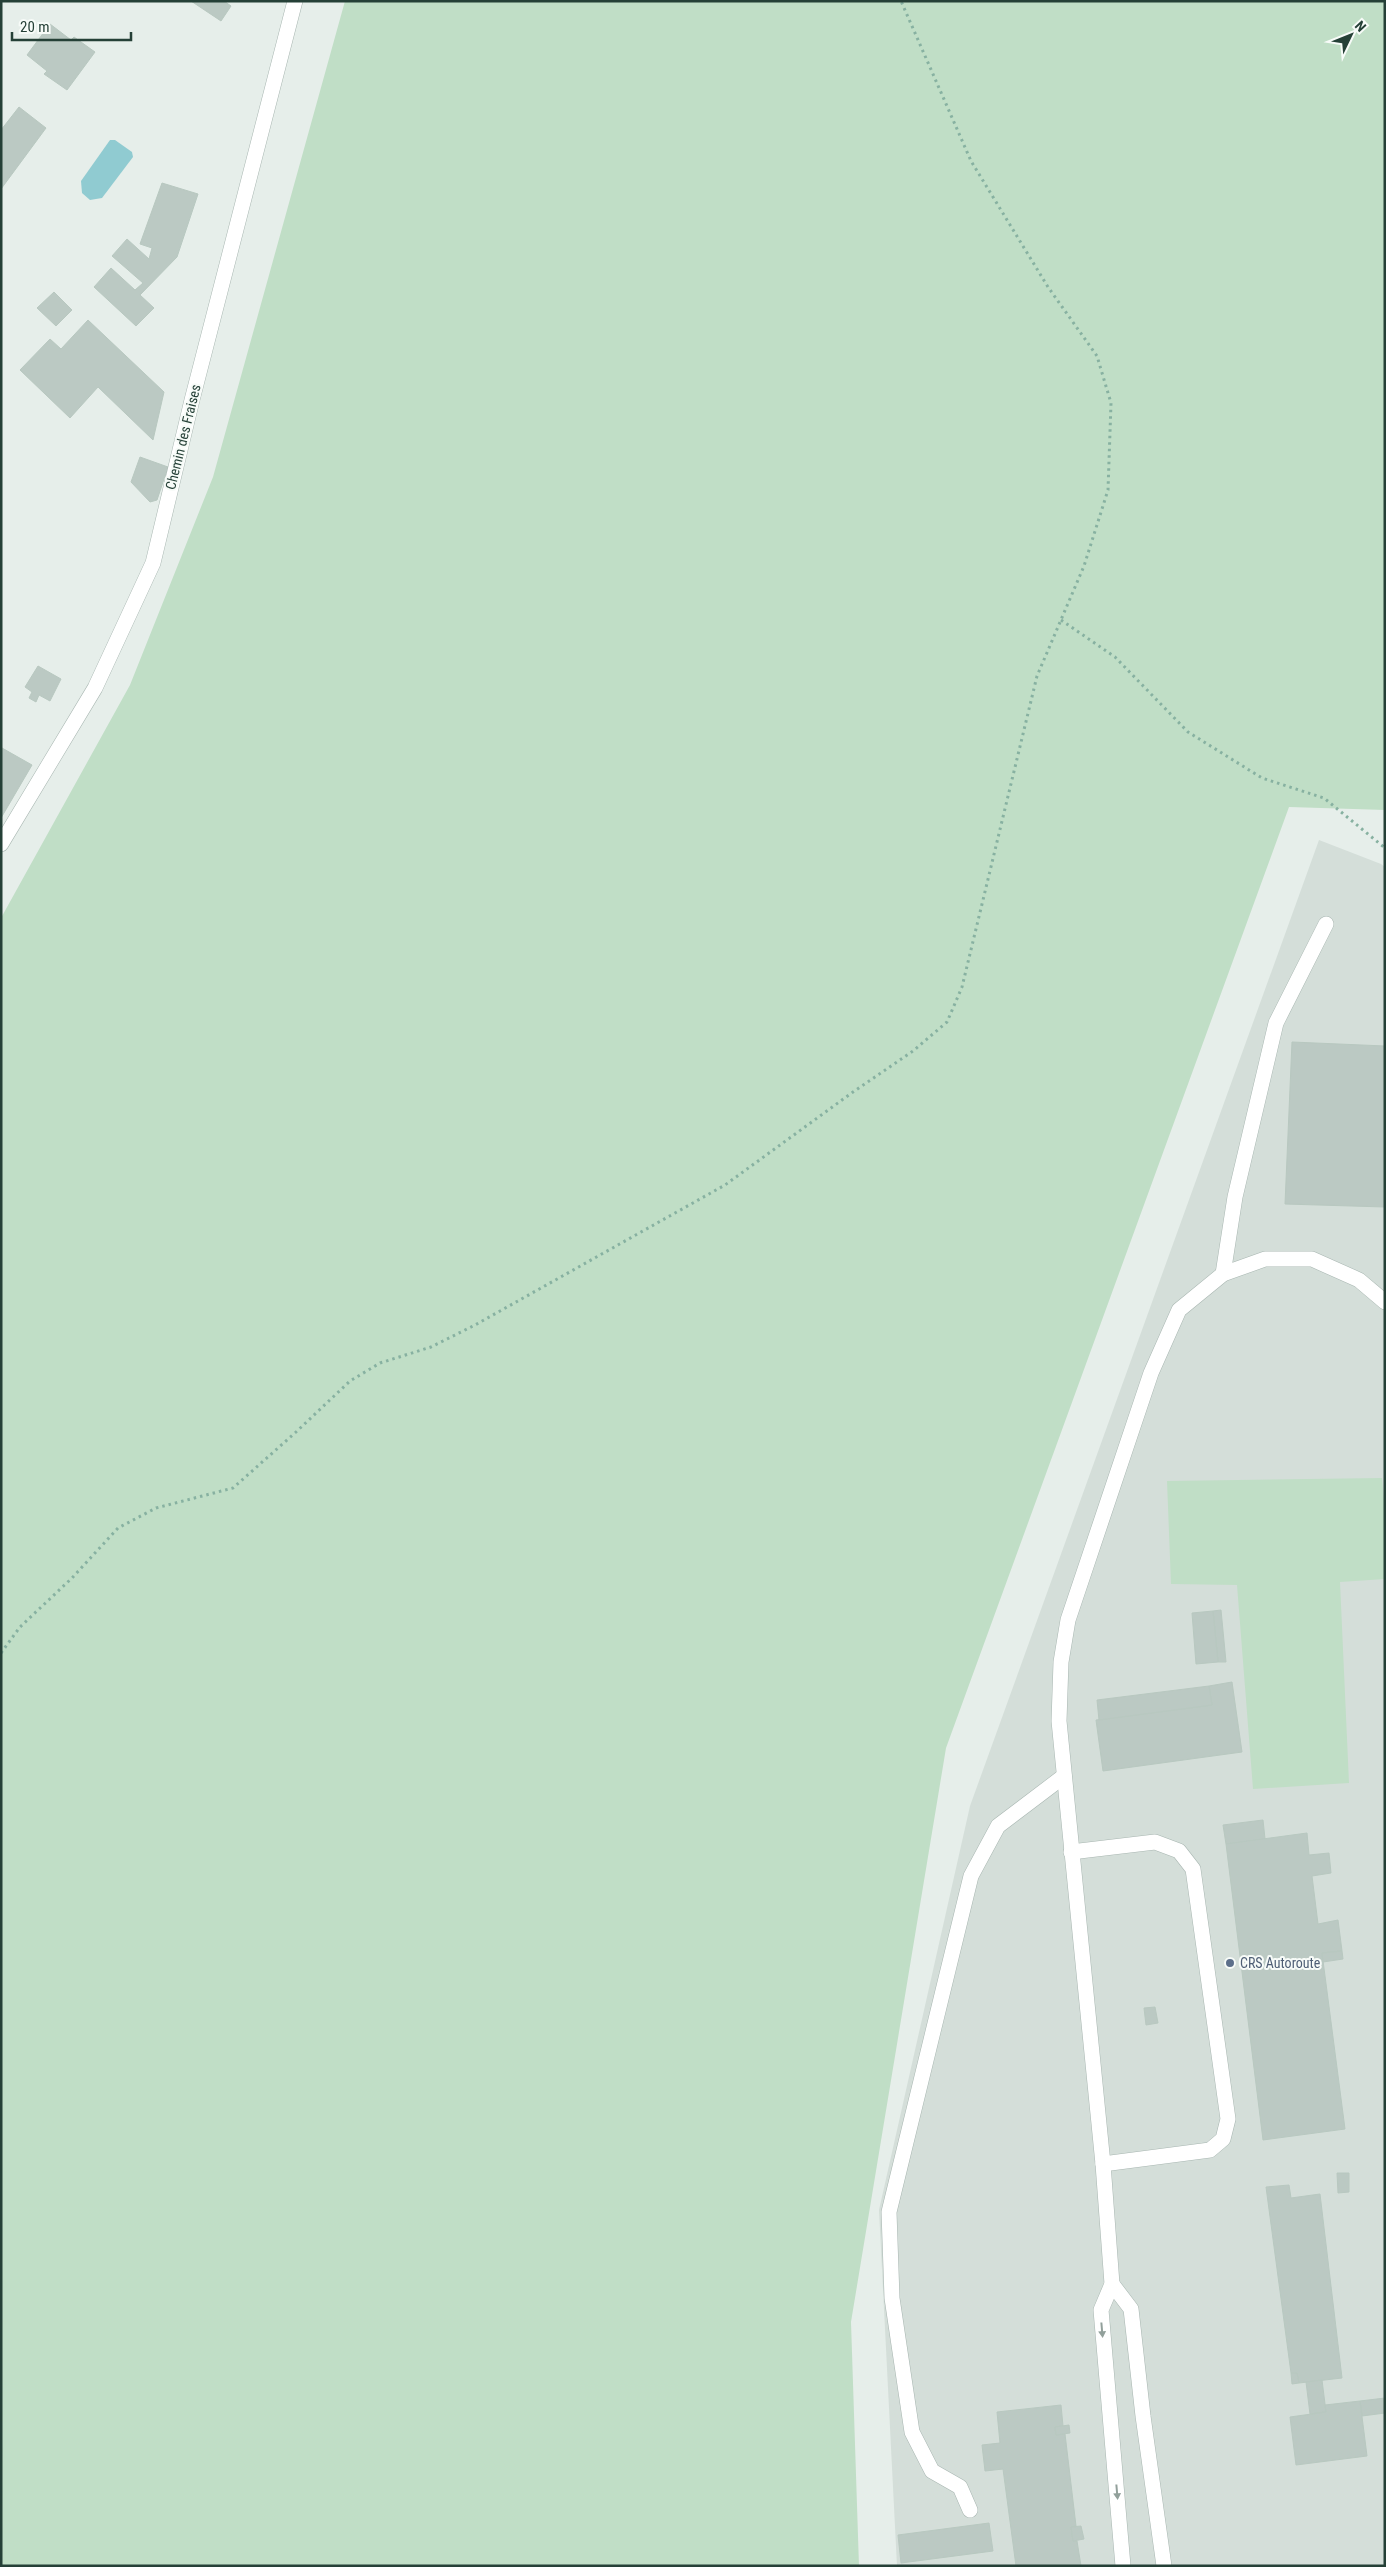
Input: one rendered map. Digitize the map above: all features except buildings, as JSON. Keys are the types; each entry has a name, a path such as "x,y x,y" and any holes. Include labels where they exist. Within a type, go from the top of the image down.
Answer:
{"street":[{"name":"Chemin des Fraises","path":"1,844 94,688 153,563 192,400 295,1"},
{"path":"1223,1274 1235,1197 1276,1024 1326,924"},
{"path":"1123,2566 1101,2310 1112,2284 1103,2164 1059,1721 1061,1662 1068,1620 1151,1374 1178,1310 1223,1274 1265,1259 1312,1258 1359,1280 1385,1302"},
{"path":"970,2510 960,2487 932,2471 912,2432 892,2298 889,2212 971,1876 998,1826 1064,1776"},
{"path":"1071,1852 1156,1842 1179,1851 1193,1868 1228,2119 1222,2139 1210,2150 1103,2164"},
{"path":"1112,2284 1132,2309 1143,2416 1164,2566"}],"path":[{"path":"1,1653 20,1627 72,1578 118,1528 156,1508 233,1488 350,1381 380,1363 431,1347 475,1325 725,1186 853,1092 913,1051 948,1022 962,987 1037,676 1084,566 1108,490 1111,403 1098,356 1048,287 971,161 901,1"},
{"path":"1060,620 1115,656 1188,732 1262,778 1324,798 1385,848"}],"shaded area":[{"path":"1319,840 1385,867 1385,2566 897,2566 879,2210 970,1806"}],"green space":[{"path":"345,1 1385,1 1385,810 1289,807 946,1748 851,2322 859,2566 1,2566 1,918 130,685 213,477"},
{"path":"1382,1478 1385,1510 1385,1579 1340,1582 1349,1783 1253,1789 1237,1585 1171,1584 1167,1481"}],"water":[{"path":"110,140 115,140 132,152 133,157 102,198 90,200 82,193 81,181"}],"place":[{"name":"CRS Autoroute","path":"1230,1963"}]}
